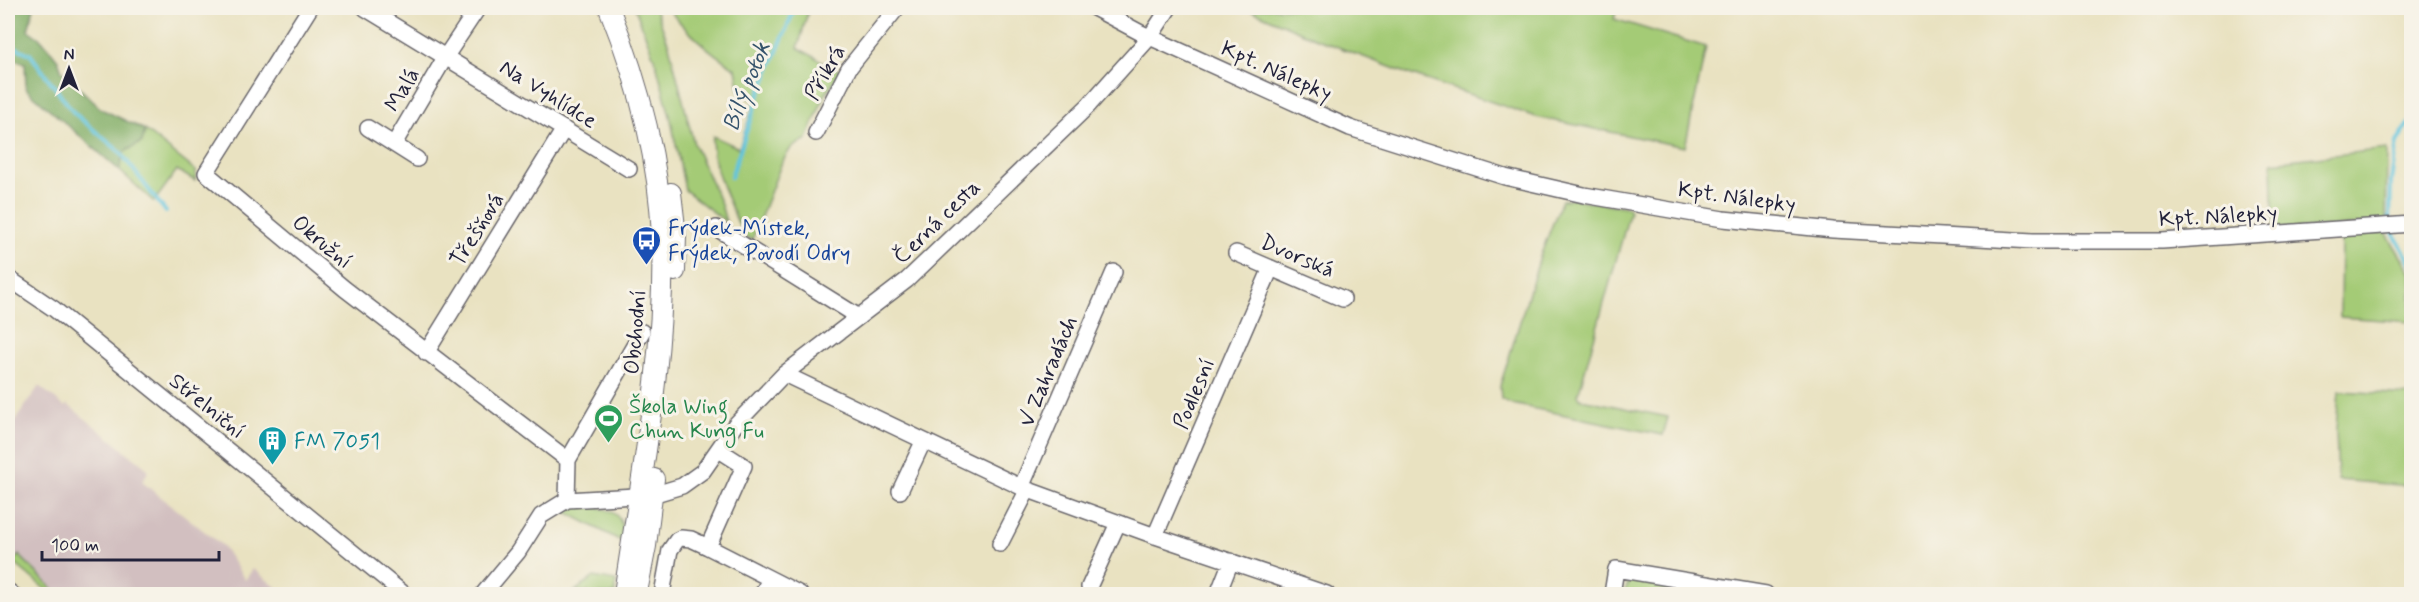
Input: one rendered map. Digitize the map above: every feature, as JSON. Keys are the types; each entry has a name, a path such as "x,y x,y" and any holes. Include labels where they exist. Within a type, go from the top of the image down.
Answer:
{"main road":[{"name":"Obchodní","path":"609,8 624,44 647,124 662,236 662,298 637,594"},
{"name":"Obchodní","path":"623,8 636,42 659,121 676,236 672,331 645,496 624,594"}],"street":[{"name":"Okružní","path":"310,8 206,173 345,289 568,460"},
{"name":"Na Vyhlídce","path":"365,8 629,169"},
{"path":"446,56 478,8"},
{"name":"Příkrá","path":"816,133 849,68 897,8"},
{"name":"Kpt. Nálepky","path":"1094,8 1150,37 1350,128 1505,177 1584,195 1723,219 1833,230 2033,241 2162,241 2398,225"},
{"name":"Černá cesta","path":"483,594 518,552 541,516 567,500 645,496 682,486 703,471 735,425 784,374 907,280 1088,106 1150,37 1169,8"},
{"name":"Malá","path":"394,144 446,56"},
{"name":"Malá","path":"368,128 417,159"},
{"name":"Třešňová","path":"426,352 564,129"},
{"path":"716,228 859,317"},
{"name":"Dvorská","path":"1236,253 1343,299"},
{"name":"Podlesní","path":"1155,536 1271,268"},
{"name":"V Zahradách","path":"1000,544 1024,495 1023,483 1114,272"},
{"name":"Střelniční","path":"8,278 63,317 404,594"},
{"path":"567,500 568,460 642,332"},
{"path":"784,374 1023,488 1155,536 1328,594"},
{"path":"900,491 923,442"},
{"path":"708,547 744,466 719,450"},
{"path":"1089,587 1118,523"},
{"path":"662,594 670,550 677,540 692,539 800,594"},
{"path":"1218,594 1231,561"},
{"path":"1612,594 1616,569 1766,594"},
{"path":"762,594 770,579"},
{"path":"8,591 12,594"}],"shaded area":[{"path":"39,386 65,407 67,404 149,470 142,482 223,546 245,580 253,569 285,594 58,594 18,556 13,562 8,556 8,431"}],"green space":[{"path":"8,8 34,8 28,30 42,40 58,60 62,71 101,109 145,130 142,142 124,152 119,170 26,89 25,63 8,58"},
{"path":"635,8 655,8 669,45 694,144 721,204 726,222 685,190 671,120 656,63"},
{"path":"668,8 809,8 798,48 840,71 824,97 807,139 791,148 782,162 752,240 743,235 718,172 712,147 713,136 739,148 755,101 740,93 736,69 699,41"},
{"path":"1246,8 1617,8 1614,19 1706,47 1685,147 1536,117 1403,72 1312,37"},
{"path":"145,130 196,171 195,181 177,170 154,202 119,170 124,152 142,142"},
{"path":"2387,149 2386,223 2274,230 2272,162"},
{"path":"1572,199 1627,207 1630,211 1578,395 1581,399 1668,417 1663,435 1512,404 1501,399 1500,386 1541,254 1562,200"},
{"path":"2386,232 2411,273 2411,322 2340,317 2341,234"},
{"path":"2339,391 2411,395 2411,486 2338,480 2336,430"},
{"path":"577,506 604,509 617,516 621,522 623,542 562,510"},
{"path":"19,555 58,594 51,594 13,562"},
{"path":"594,577 616,581 615,594 588,594 588,592 575,591"},
{"path":"1629,579 1728,594 1624,594"}],"waterway":[{"name":"Bílý potok","path":"731,177 758,97 795,8"},
{"path":"8,44 30,54 74,113 120,152 166,212"},
{"path":"2390,222 2391,181 2397,142 2412,120"},
{"path":"2391,229 2412,265"}],"place":[{"name":"Frýdek-Místek, Frýdek, Povodí Odry","path":"647,266"},
{"name":"Škola Wing Chun Kung Fu","path":"608,444"},
{"name":"FM 7051","path":"273,466"}]}
